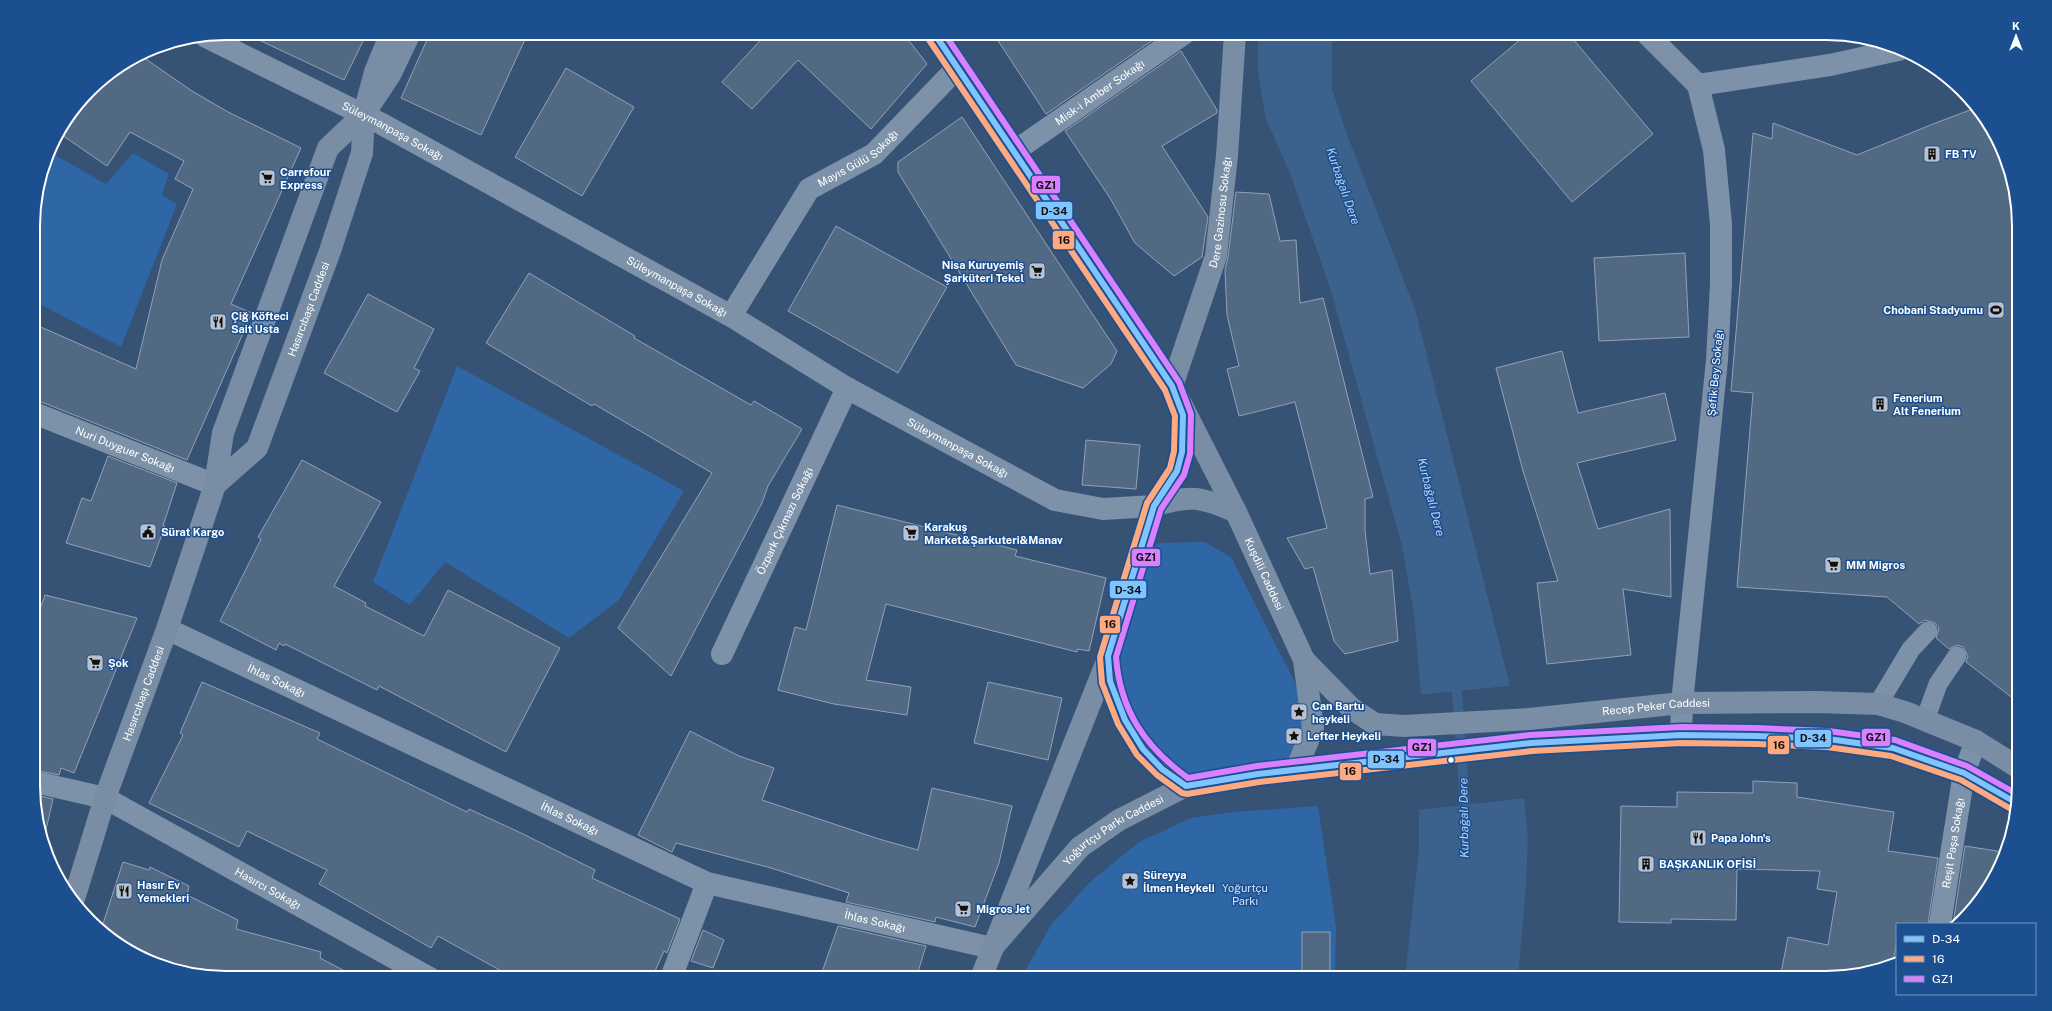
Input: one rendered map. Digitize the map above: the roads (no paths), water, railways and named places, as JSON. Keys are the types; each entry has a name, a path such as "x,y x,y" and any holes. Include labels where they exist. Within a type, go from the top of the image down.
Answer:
{"main road":[{"name":"Hasırcıbaşı Caddesi","path":"215,485 257,448 330,251 360,161 362,153 364,114 374,72 388,40"},
{"name":"Hasırcıbaşı Caddesi","path":"75,894 105,798 167,629 215,485 222,433 328,148 364,114 390,75 407,40"},
{"name":"Kuşdili Caddesi","path":"939,40 1015,151 1172,386 1236,512 1304,660 1313,728 1296,770"},
{"name":"Dere Gazinosu Sokağı","path":"1172,386 1216,256 1228,156 1235,40"},
{"name":"Kuşdili Caddesi","path":"1154,506 1177,471 1182,452 1183,415 1172,386"},
{"path":"1154,506 1174,499 1195,497 1216,503 1236,512"},
{"name":"Yoğurtçu Parkı Caddesi","path":"984,971 1108,656 1154,506"},
{"name":"Yoğurtçu Parkı Caddesi","path":"992,948 1080,847 1119,820 1186,786 1162,769 1143,749 1125,720 1110,681 1108,656"},
{"name":"Recep Peker Caddesi","path":"1304,660 1351,708 1375,724 1404,726 1529,719 1682,703 1817,702 1878,704 1976,740 2012,763"},
{"path":"1186,786 1296,770 1532,743 1681,735 1828,739 1893,748 1964,773 2011,800"}],"street":[{"name":"Süleymanpaşa Sokağı","path":"213,40 364,114 731,316 847,388 1055,500 1103,509 1154,506"},
{"name":"Misk-i Amber Sokağı","path":"1015,151 1174,40"},
{"path":"1653,40 1698,85 1830,65 1891,52"},
{"name":"Mayıs Gülü Sokağı","path":"731,316 809,189 874,154 957,68"},
{"name":"Şefik Bey Sokağı","path":"1681,735 1682,703 1717,360 1721,284 1721,224 1714,150 1698,85"},
{"name":"Özpark Çıkmazı Sokağı","path":"722,654 847,388"},
{"name":"Nuri Duyguer Sokağı","path":"40,415 215,485"},
{"name":"İhlas Sokağı","path":"167,629 707,883 992,948"},
{"name":"Reşit Paşa Sokağı","path":"1940,923 1964,773 1976,740"},
{"name":"Hasırcı Sokağı","path":"40,783 105,798 417,971"},
{"path":"674,971 707,883"}],"lane":[{"path":"1878,704 1911,649 1928,632"},
{"path":"1925,720 1938,684 1958,656"}],"water":[{"path":"1258,40 1332,40 1332,89 1346,132 1416,312 1510,686 1421,695 1414,614 1402,546 1331,291 1290,173 1266,119 1258,73"},
{"path":"1524,798 1528,838 1526,885 1519,971 1406,971 1419,848 1419,809"}],"waterway":[{"name":"Kurbağalı Dere","path":"1456,679 1466,817"}],"place":[{"name":"FB TV","path":"1932,154"},
{"name":"Carrefour Express","path":"267,178"},
{"name":"Nisa Kuruyemiş Şarküteri Tekel","path":"1037,271"},
{"name":"Chobani Stadyumu","path":"1996,310"},
{"name":"Çiğ Köfteci Sait Usta","path":"218,322"},
{"name":"Fenerium Alt Fenerium","path":"1880,404"},
{"name":"Sürat Kargo","path":"148,532"},
{"name":"Karakuş Market&Şarkuteri&Manav","path":"911,533"},
{"name":"MM Migros","path":"1833,565"},
{"name":"Şok","path":"95,663"},
{"name":"Can Bartu heykeli","path":"1299,712"},
{"name":"Lefter Heykeli","path":"1294,736"},
{"name":"Papa John's","path":"1698,838"},
{"name":"BAŞKANLIK OFİSİ","path":"1646,864"},
{"name":"Süreyya İlmen Heykeli","path":"1130,881"},
{"name":"Hasır Ev Yemekleri","path":"124,891"},
{"name":"Migros Jet","path":"963,909"}],"park label":[{"name":"Yoğurtçu Parkı","path":"1245,894"}]}
